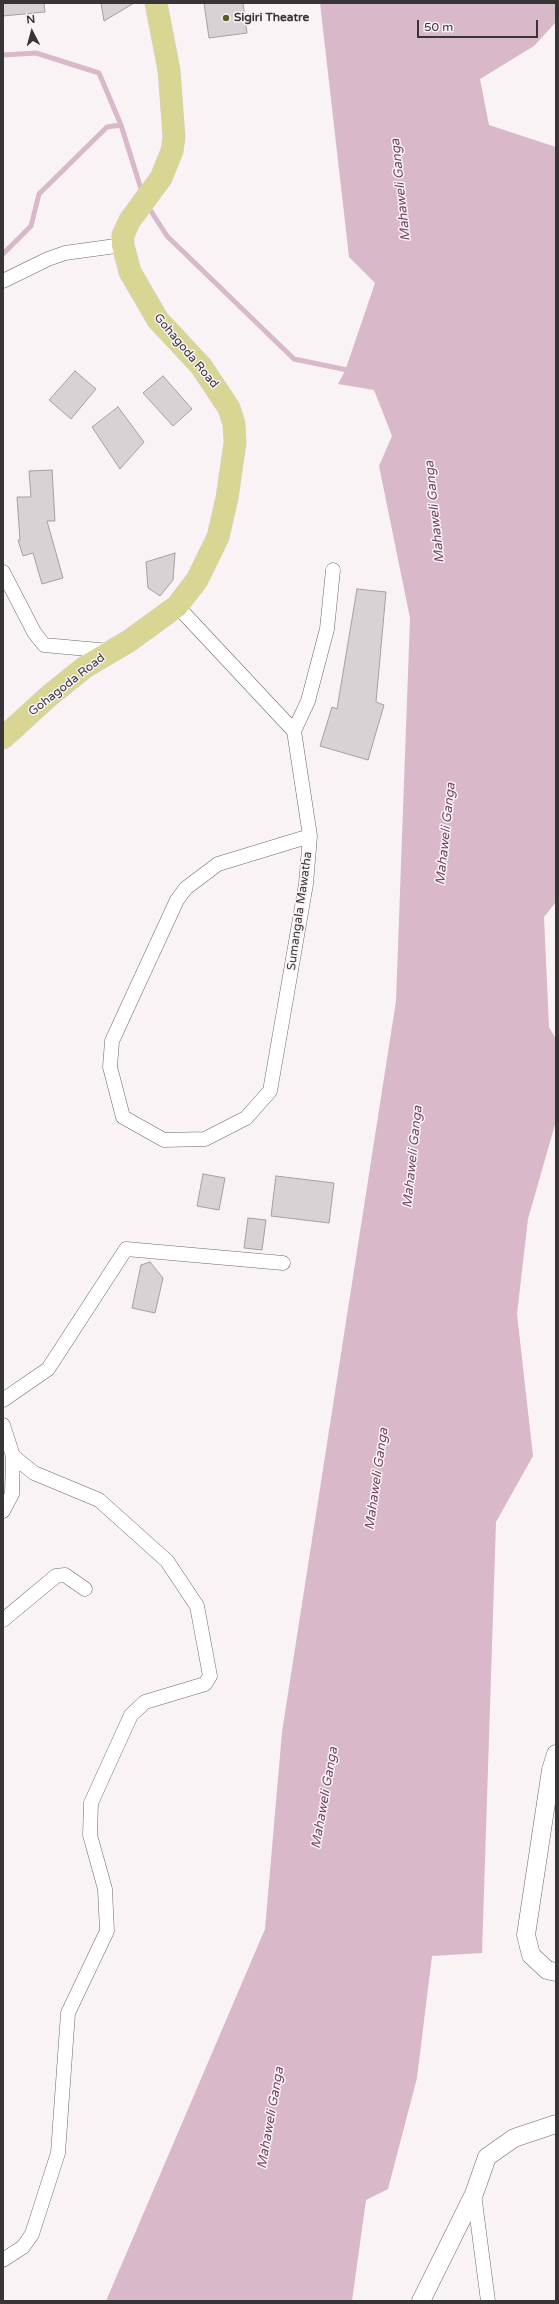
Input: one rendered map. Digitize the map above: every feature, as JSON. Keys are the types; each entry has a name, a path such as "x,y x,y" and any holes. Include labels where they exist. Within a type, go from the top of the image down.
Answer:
{"main road":[{"name":"Gohagoda Road","path":"3,738 49,696 85,667 129,641 177,606 197,580 218,537 235,454 234,424 229,408 220,392 201,366 158,320 130,272 123,245 123,235 130,220 153,190 168,163 174,137 169,70 156,3"}],"street":[{"path":"3,281 48,258 65,253 123,245"},
{"path":"177,606 294,731 308,701 328,630 333,570"},
{"path":"3,572 34,632 44,645 110,651"},
{"name":"Sumangala Mawatha","path":"294,731 310,836 306,884 270,1091 246,1118 205,1139 164,1140 123,1117 110,1067 112,1041 177,900 186,888 218,864 310,836"},
{"path":"3,1400 48,1369 126,1249 283,1263"},
{"path":"3,1425 13,1456 12,1494 3,1511"},
{"path":"3,2260 23,2247 32,2234 56,2160 58,2153 68,2013 107,1931 105,1889 90,1835 91,1803 131,1715 145,1702 205,1684 210,1676 197,1606 167,1561 99,1500 34,1473 13,1456"},
{"path":"3,1620 56,1576 65,1575 85,1589"},
{"path":"556,1754 551,1770 526,1935 531,1955 547,1970 556,1972"},
{"path":"421,2301 474,2194 487,2157 514,2138 556,2124"},
{"path":"474,2194 488,2301"}],"water":[{"name":"Mahaweli Ganga","path":"320,3 556,3 556,22 534,46 480,79 489,125 556,147 556,902 544,917 549,1027 556,1039 556,1121 528,1219 517,1314 533,1456 496,1522 482,1953 432,1956 417,2078 388,2189 366,2200 352,2301 106,2301 265,1929 282,1732 396,1001 410,618 379,466 392,436 374,390 338,384 345,371 375,283 349,257"}],"building":[{"path":"3,3 44,3 45,12 3,16"},
{"path":"101,3 134,3 104,21"},
{"name":"Sigiri Theatre","path":"204,3 243,3 247,33 209,38"},
{"path":"75,371 96,389 71,419 49,400"},
{"path":"163,376 192,409 173,426 143,393"},
{"path":"118,407 144,442 120,469 92,427"},
{"path":"52,470 55,521 47,521 63,578 42,584 33,553 23,556 18,540 20,540 17,497 31,497 29,471"},
{"path":"175,553 173,580 160,596 148,588 146,562"},
{"path":"357,589 386,592 376,702 384,705 368,760 320,746 332,707 337,709"},
{"path":"203,1174 225,1178 219,1210 197,1206"},
{"path":"276,1176 334,1183 329,1223 271,1216"},
{"path":"248,1218 266,1220 262,1250 244,1248"},
{"path":"150,1262 163,1278 155,1313 132,1308 141,1265"}],"waterway":[{"path":"3,55 36,53 99,73 121,125"},
{"path":"3,254 31,226 39,194 107,127 121,125 142,192"},
{"path":"147,205 167,236 294,359 352,371"}],"place":[{"name":"Sigiri Theatre","path":"226,18"}]}
